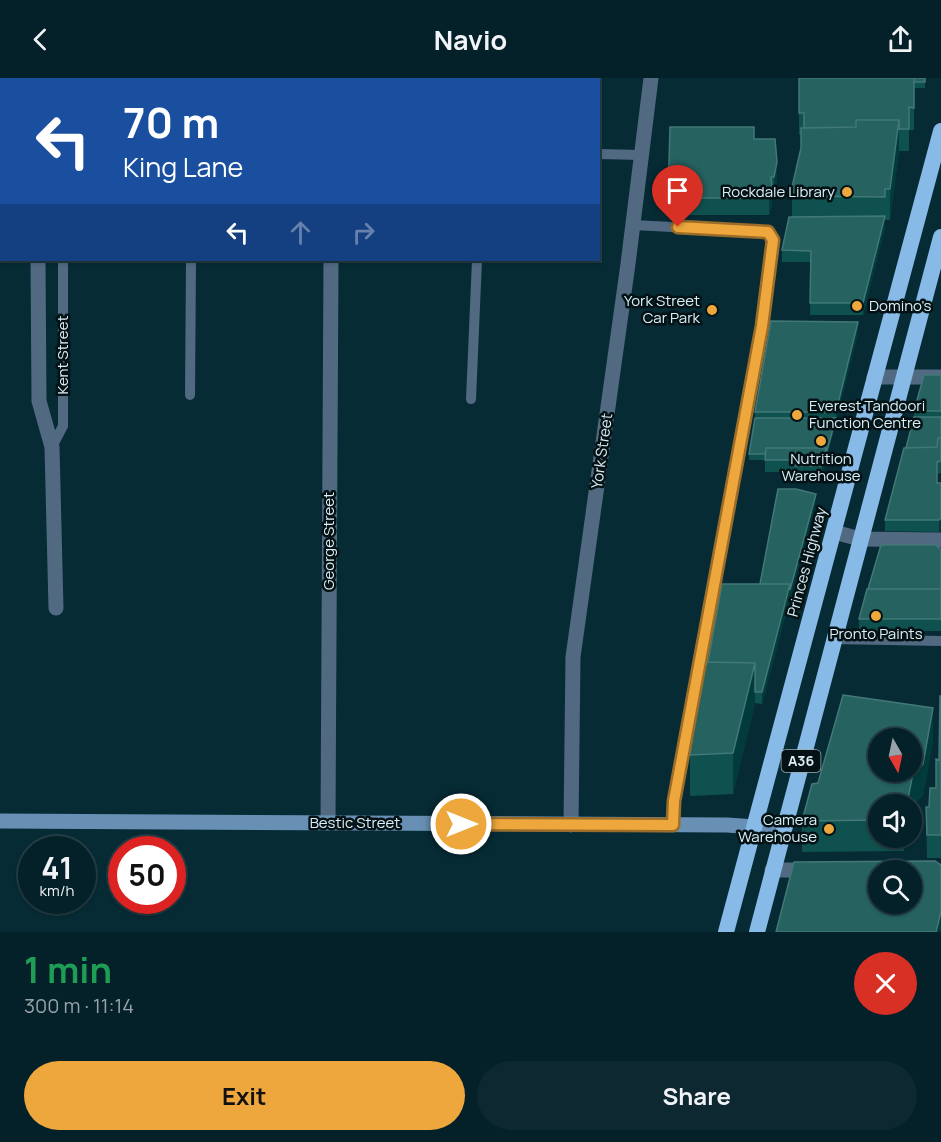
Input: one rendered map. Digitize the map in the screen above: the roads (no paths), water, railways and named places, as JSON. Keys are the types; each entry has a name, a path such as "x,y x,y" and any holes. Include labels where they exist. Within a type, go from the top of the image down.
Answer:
{"highway":[{"name":"Princes Highway","path":"726,932 941,131"},
{"name":"A36","path":"757,932 941,237"}],"main road":[{"name":"Bestic Street","path":"0,821 673,825 755,827 782,834"}],"street":[{"name":"York Street","path":"571,825 573,657 651,78"},
{"name":"Kent Street","path":"38,261 39,401 52,447 56,608"},
{"name":"George Street","path":"328,823 331,261"},
{"path":"874,377 941,377"},
{"path":"834,532 860,539 941,540"},
{"path":"772,870 826,870"}],"lane":[{"path":"600,154 642,155"},
{"path":"633,225 768,232 773,240 762,326 674,801 673,825"},
{"name":"Kent Street","path":"52,447 63,426 63,261"},
{"path":"190,395 191,261"},
{"path":"471,399 477,261"},
{"path":"833,639 941,641"}],"place":[{"name":"Rockdale Library","path":"847,192"},
{"name":"Domino's","path":"857,306"},
{"name":"York Street Car Park","path":"712,310"},
{"name":"Everest Tandoori Function Centre","path":"797,415"},
{"name":"Nutrition Warehouse","path":"821,441"},
{"name":"Pronto Paints","path":"876,616"},
{"name":"Camera Warehouse","path":"829,829"}]}
